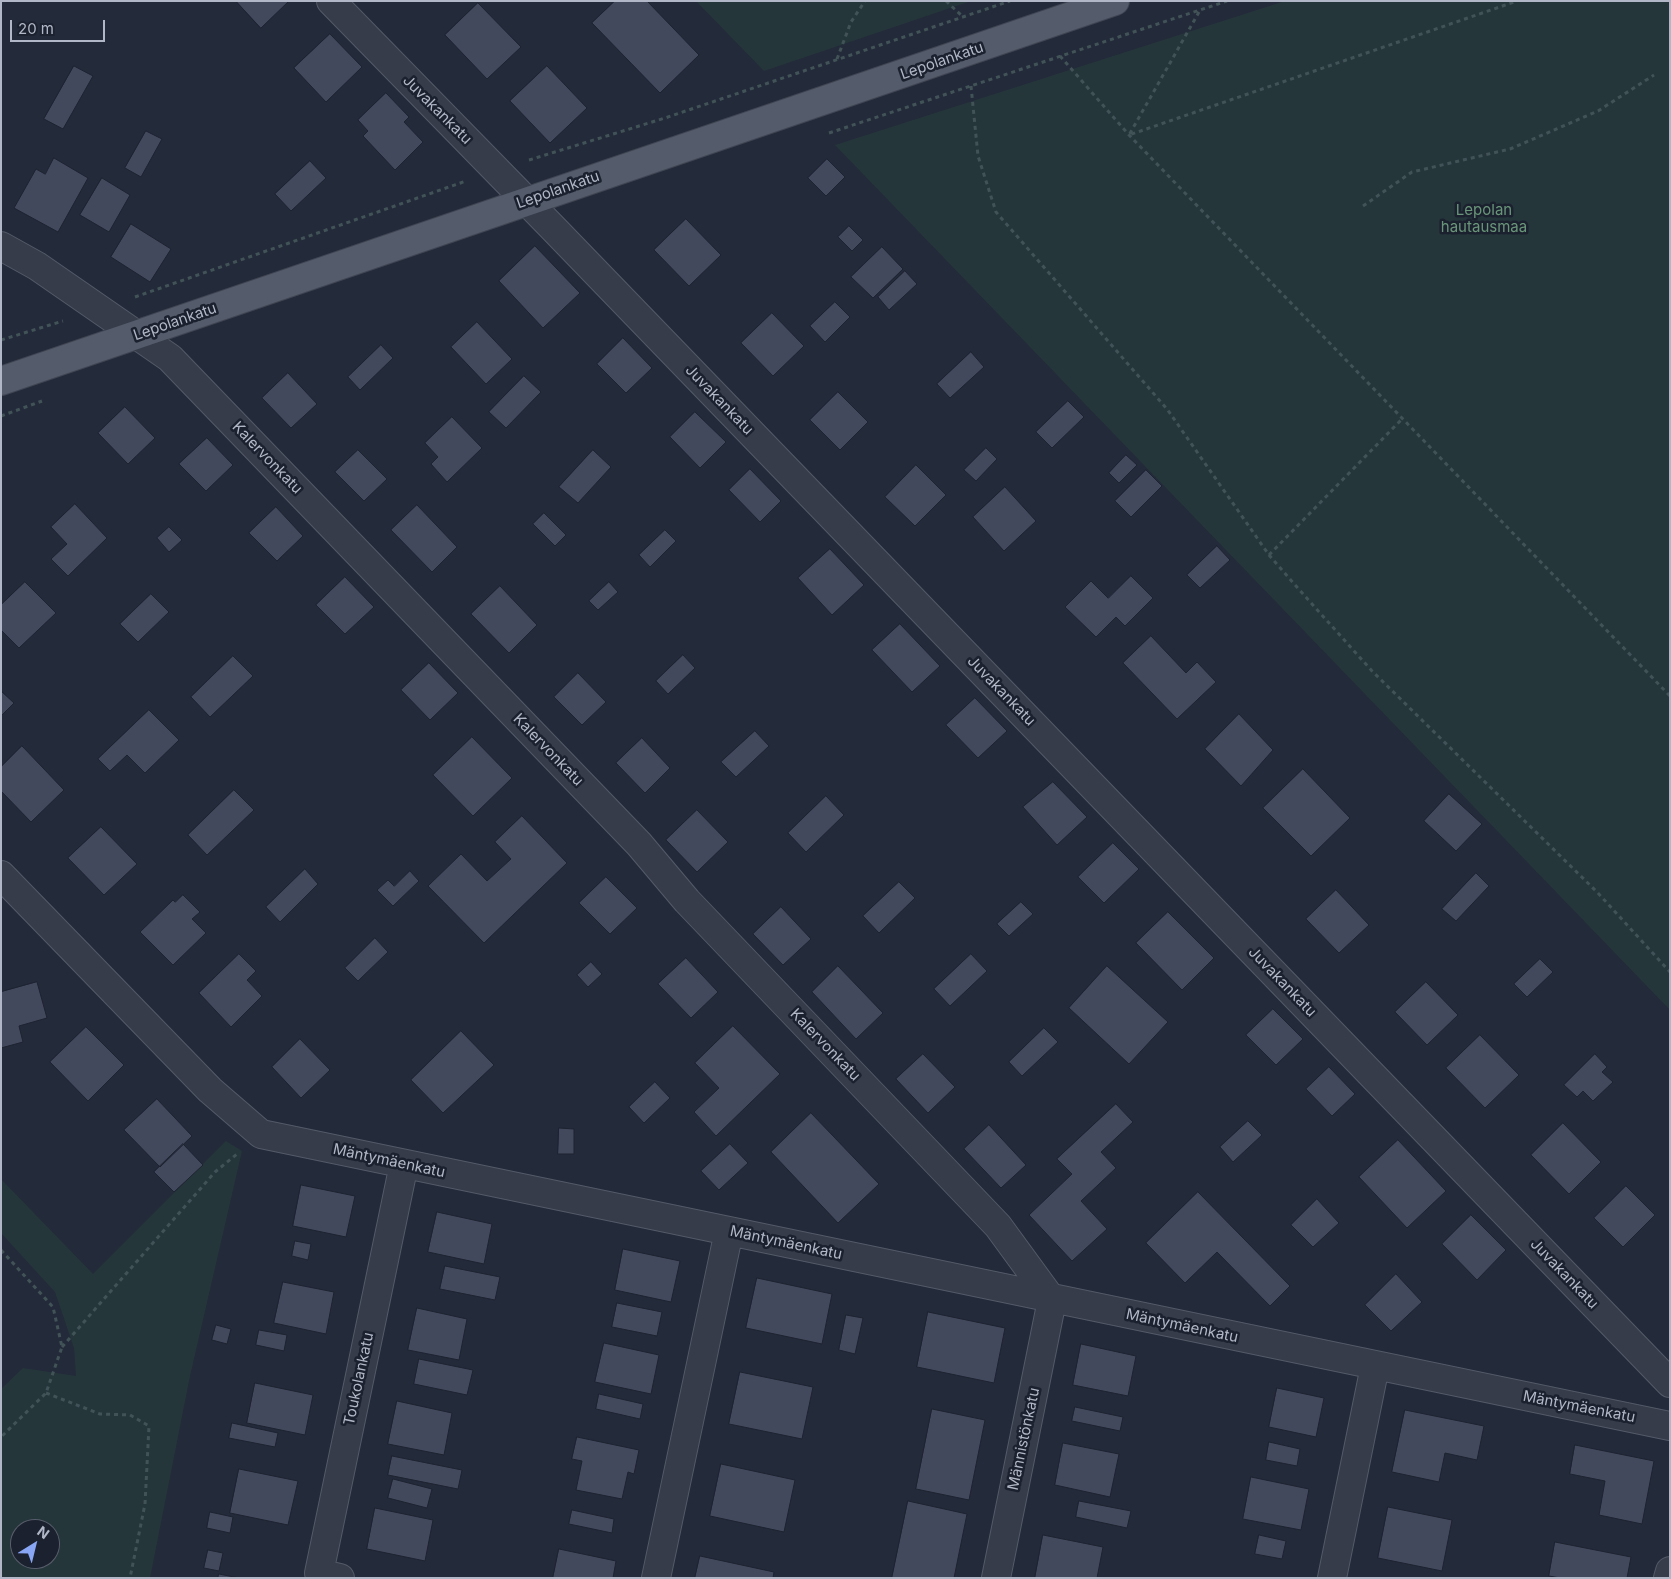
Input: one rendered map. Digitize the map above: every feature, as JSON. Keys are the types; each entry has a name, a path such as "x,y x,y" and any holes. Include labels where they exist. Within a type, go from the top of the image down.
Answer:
{"main road":[{"name":"Lepolankatu","path":"1,380 1115,1"}],"street":[{"name":"Juvakankatu","path":"331,1 526,200 1670,1383"},
{"name":"Kalervonkatu","path":"1,246 37,266 138,334 170,358 639,844 687,901 998,1226 1052,1300"},
{"name":"Mäntymäenkatu","path":"1,875 210,1090 261,1134 1052,1300 1670,1426"},
{"name":"Toukolankatu","path":"340,1578 319,1573 404,1164"},
{"path":"656,1578 728,1231"},
{"name":"Männistönkatu","path":"996,1578 1052,1300"},
{"path":"1332,1578 1375,1366"},
{"path":"1668,1578 1670,1571"}],"path":[{"path":"837,60 851,22 865,1"},
{"path":"946,1 963,17"},
{"path":"1129,135 1517,1"},
{"path":"1129,135 1200,11"},
{"path":"963,54 972,86 978,156 996,212 1167,409 1268,555 1372,671 1597,892 1670,972"},
{"path":"1060,56 1129,135 1670,696"},
{"path":"1363,206 1412,172 1510,149 1598,111 1654,75"},
{"path":"1268,555 1402,419"},
{"path":"1,1437 46,1392 62,1347 215,1172 261,1134"},
{"path":"1,1250 53,1307 62,1347"},
{"path":"46,1392 100,1414 130,1416 149,1426 145,1504 130,1578"}],"green space":[{"path":"696,1 971,1 764,71"},
{"name":"Lepolan hautausmaa","path":"1285,1 1670,1 1670,1010 835,145"},
{"path":"226,1141 242,1151 190,1376 150,1578 1,1578 1,1389 23,1368 76,1376 74,1348 55,1292 1,1233 1,1179 93,1274"}],"building":[{"path":"236,1 289,1 261,28"},
{"path":"615,1 647,1 699,55 660,93 592,23"},
{"path":"478,3 521,47 487,79 445,35"},
{"path":"330,34 362,67 326,102 294,68"},
{"path":"74,66 93,76 63,129 44,119"},
{"path":"547,66 587,108 550,143 510,101"},
{"path":"386,93 409,117 404,122 423,142 395,170 363,136 368,131 358,120"},
{"path":"146,131 162,139 141,177 125,168"},
{"path":"54,158 88,178 58,232 14,208 36,169 45,174"},
{"path":"827,159 845,177 826,196 808,178"},
{"path":"310,161 326,178 291,211 275,194"},
{"path":"102,178 130,195 109,232 80,215"},
{"path":"686,219 721,255 689,286 654,250"},
{"path":"131,224 171,249 150,282 111,257"},
{"path":"849,226 863,240 852,251 838,237"},
{"path":"535,246 580,293 543,328 499,281"},
{"path":"882,247 903,269 873,298 851,277"},
{"path":"905,271 917,284 889,310 878,297"},
{"path":"835,302 850,317 825,342 810,326"},
{"path":"772,313 804,346 773,376 741,343"},
{"path":"477,322 512,359 486,384 451,347"},
{"path":"623,338 652,368 626,393 597,364"},
{"path":"381,345 393,358 360,390 348,377"},
{"path":"971,352 984,367 950,398 937,384"},
{"path":"288,373 317,404 291,428 262,398"},
{"path":"524,376 541,392 506,428 489,412"},
{"path":"838,392 868,422 840,450 810,420"},
{"path":"1068,401 1084,417 1052,448 1036,432"},
{"path":"125,407 155,438 128,464 98,433"},
{"path":"695,412 726,442 700,468 670,437"},
{"path":"452,417 482,448 447,482 431,464 438,457 425,443"},
{"path":"207,438 233,465 206,491 179,464"},
{"path":"986,448 997,459 976,481 964,470"},
{"path":"358,450 387,479 364,501 335,472"},
{"path":"593,450 611,467 578,503 559,487"},
{"path":"1126,455 1137,465 1119,483 1109,473"},
{"path":"916,465 946,495 915,526 885,497"},
{"path":"750,469 781,501 760,522 729,490"},
{"path":"1146,470 1162,486 1131,517 1115,501"},
{"path":"1005,487 1036,521 1004,551 973,517"},
{"path":"75,504 107,538 68,576 51,559 67,544 51,527"},
{"path":"417,505 457,547 432,572 391,530"},
{"path":"276,507 303,536 277,561 249,533"},
{"path":"544,513 566,535 555,546 533,524"},
{"path":"169,527 182,540 169,552 157,538"},
{"path":"665,530 676,541 650,567 639,555"},
{"path":"1217,546 1230,560 1200,588 1187,575"},
{"path":"830,549 864,585 832,615 798,578"},
{"path":"1131,576 1153,598 1125,626 1116,617 1096,637 1065,607 1091,581 1108,598"},
{"path":"345,577 374,607 345,634 316,605"},
{"path":"25,582 56,613 19,648 1,630 1,605"},
{"path":"609,582 618,592 598,610 589,601"},
{"path":"500,586 537,625 509,653 471,614"},
{"path":"151,594 169,612 138,642 120,624"},
{"path":"900,624 940,666 912,692 872,650"},
{"path":"1151,636 1186,673 1197,662 1216,682 1177,719 1123,663"},
{"path":"683,655 695,668 668,694 656,681"},
{"path":"233,656 253,676 210,717 191,697"},
{"path":"429,663 458,693 430,720 401,690"},
{"path":"578,673 606,702 582,725 554,697"},
{"path":"1,691 14,703 1,716"},
{"path":"975,698 1007,731 978,758 946,725"},
{"path":"149,710 179,740 145,773 127,755 110,771 98,759"},
{"path":"1239,714 1273,750 1241,786 1205,749"},
{"path":"755,731 769,746 736,777 721,762"},
{"path":"472,737 512,778 473,816 433,775"},
{"path":"642,738 670,768 645,793 616,763"},
{"path":"22,746 64,790 31,822 1,791 1,767"},
{"path":"1303,769 1350,818 1311,856 1263,808"},
{"path":"1053,782 1087,817 1057,845 1023,807"},
{"path":"234,790 254,810 207,855 188,835"},
{"path":"1449,794 1482,824 1456,851 1424,821"},
{"path":"826,796 844,815 806,852 788,833"},
{"path":"697,810 728,842 697,872 666,840"},
{"path":"522,816 567,863 484,943 428,886 461,854 487,881 511,859 495,842"},
{"path":"101,827 137,864 104,895 68,858"},
{"path":"1113,843 1139,869 1104,903 1078,877"},
{"path":"305,869 318,884 280,922 266,907"},
{"path":"410,871 419,881 393,906 377,890 388,880 394,886"},
{"path":"1476,873 1489,886 1456,921 1442,909"},
{"path":"606,877 637,908 610,934 579,903"},
{"path":"899,882 915,898 879,933 863,916"},
{"path":"1336,890 1369,925 1339,953 1306,919"},
{"path":"183,895 200,912 192,919 206,933 173,965 140,932 173,900 175,902"},
{"path":"1021,902 1033,914 1009,936 997,924"},
{"path":"781,907 811,939 783,965 753,934"},
{"path":"1168,912 1214,958 1182,990 1136,943"},
{"path":"375,938 388,952 358,981 345,968"},
{"path":"239,954 256,971 247,980 262,996 231,1027 199,993"},
{"path":"971,954 987,971 950,1006 934,989"},
{"path":"686,958 718,992 691,1018 658,984"},
{"path":"1540,959 1553,972 1527,997 1514,984"},
{"path":"591,962 602,974 588,987 577,975"},
{"path":"838,966 883,1013 856,1039 812,992"},
{"path":"1107,966 1168,1022 1129,1064 1069,1008"},
{"path":"37,982 47,1018 19,1026 23,1042 1,1048 1,992"},
{"path":"1426,982 1458,1015 1427,1045 1395,1012"},
{"path":"1273,1009 1303,1039 1276,1065 1246,1035"},
{"path":"733,1026 780,1074 716,1136 694,1112 719,1088 695,1063"},
{"path":"86,1027 124,1065 88,1101 50,1062"},
{"path":"1044,1028 1058,1042 1022,1076 1009,1062"},
{"path":"461,1031 494,1065 443,1113 411,1080"},
{"path":"1480,1035 1519,1075 1485,1108 1446,1068"},
{"path":"300,1039 330,1070 301,1098 272,1067"},
{"path":"923,1054 955,1087 928,1113 896,1079"},
{"path":"1595,1054 1607,1067 1602,1072 1613,1082 1593,1101 1583,1091 1577,1097 1564,1085"},
{"path":"1329,1067 1355,1094 1332,1116 1306,1089"},
{"path":"655,1082 670,1098 644,1123 629,1107"},
{"path":"157,1099 192,1136 160,1167 124,1130"},
{"path":"1116,1104 1133,1122 1101,1152 1116,1168 1081,1201 1107,1229 1072,1261 1029,1215 1072,1174 1057,1159"},
{"path":"811,1113 879,1184 838,1223 771,1152"},
{"path":"1248,1121 1262,1135 1233,1162 1220,1147"},
{"path":"1563,1123 1601,1162 1569,1194 1531,1155"},
{"path":"989,1125 1026,1165 1001,1188 964,1149"},
{"path":"559,1128 574,1129 574,1154 558,1154"},
{"path":"1398,1140 1446,1191 1407,1228 1359,1177"},
{"path":"183,1144 203,1165 174,1192 154,1172"},
{"path":"730,1144 748,1163 719,1190 701,1171"},
{"path":"301,1185 355,1196 346,1237 293,1226"},
{"path":"1626,1186 1655,1215 1623,1247 1594,1218"},
{"path":"1198,1192 1290,1286 1270,1306 1217,1252 1185,1283 1146,1243"},
{"path":"1317,1199 1339,1223 1313,1247 1291,1225"},
{"path":"437,1212 492,1224 484,1264 428,1252"},
{"path":"1471,1215 1506,1250 1477,1280 1442,1244"},
{"path":"295,1241 311,1244 308,1260 292,1256"},
{"path":"623,1249 680,1261 671,1302 615,1290"},
{"path":"445,1266 500,1277 495,1300 440,1289"},
{"path":"1396,1274 1422,1302 1391,1331 1365,1305"},
{"path":"757,1278 832,1294 822,1344 746,1328"},
{"path":"283,1282 334,1292 326,1334 274,1323"},
{"path":"617,1303 662,1312 657,1336 612,1327"},
{"path":"417,1308 467,1319 459,1360 408,1350"},
{"path":"928,1312 1005,1328 994,1383 917,1367"},
{"path":"846,1315 863,1318 855,1354 839,1350"},
{"path":"216,1325 231,1329 227,1344 212,1340"},
{"path":"259,1330 287,1335 284,1351 256,1345"},
{"path":"604,1343 659,1355 651,1394 595,1382"},
{"path":"1081,1344 1136,1356 1128,1396 1073,1385"},
{"path":"419,1359 473,1370 467,1395 414,1384"},
{"path":"740,1372 813,1387 802,1439 729,1424"},
{"path":"255,1383 313,1395 305,1435 247,1423"},
{"path":"1277,1388 1324,1398 1316,1437 1269,1427"},
{"path":"599,1394 643,1404 640,1419 596,1409"},
{"path":"397,1401 452,1413 444,1455 388,1444"},
{"path":"1075,1407 1123,1417 1120,1431 1072,1421"},
{"path":"932,1409 985,1420 969,1500 916,1489"},
{"path":"1405,1410 1484,1426 1477,1460 1445,1453 1439,1482 1392,1472"},
{"path":"232,1423 278,1433 275,1447 229,1438"},
{"path":"577,1437 639,1450 634,1474 628,1472 622,1499 576,1490 582,1461 572,1459"},
{"path":"1269,1442 1300,1449 1297,1466 1266,1460"},
{"path":"1063,1443 1119,1454 1110,1497 1055,1485"},
{"path":"1575,1445 1654,1461 1642,1524 1599,1515 1605,1481 1570,1474"},
{"path":"392,1456 462,1470 458,1489 388,1475"},
{"path":"721,1464 795,1480 784,1532 710,1516"},
{"path":"239,1469 298,1481 288,1525 230,1513"},
{"path":"1251,1477 1309,1489 1301,1530 1243,1519"},
{"path":"393,1479 432,1489 427,1508 388,1498"},
{"path":"908,1501 967,1514 954,1578 892,1578"},
{"path":"1079,1501 1131,1511 1127,1528 1076,1517"},
{"path":"1388,1507 1452,1520 1442,1571 1378,1558"},
{"path":"375,1508 433,1520 425,1561 367,1549"},
{"path":"572,1510 614,1519 612,1533 569,1524"},
{"path":"210,1512 233,1517 230,1533 207,1528"},
{"path":"1043,1535 1103,1547 1097,1578 1035,1578"},
{"path":"1259,1535 1286,1541 1282,1559 1255,1554"},
{"path":"1555,1542 1631,1557 1627,1578 1560,1578 1549,1576"},
{"path":"559,1549 616,1561 613,1578 553,1578"},
{"path":"208,1550 223,1553 219,1571 204,1568"},
{"path":"700,1556 774,1572 773,1578 695,1578"},
{"path":"219,1574 239,1578 218,1578"}]}
